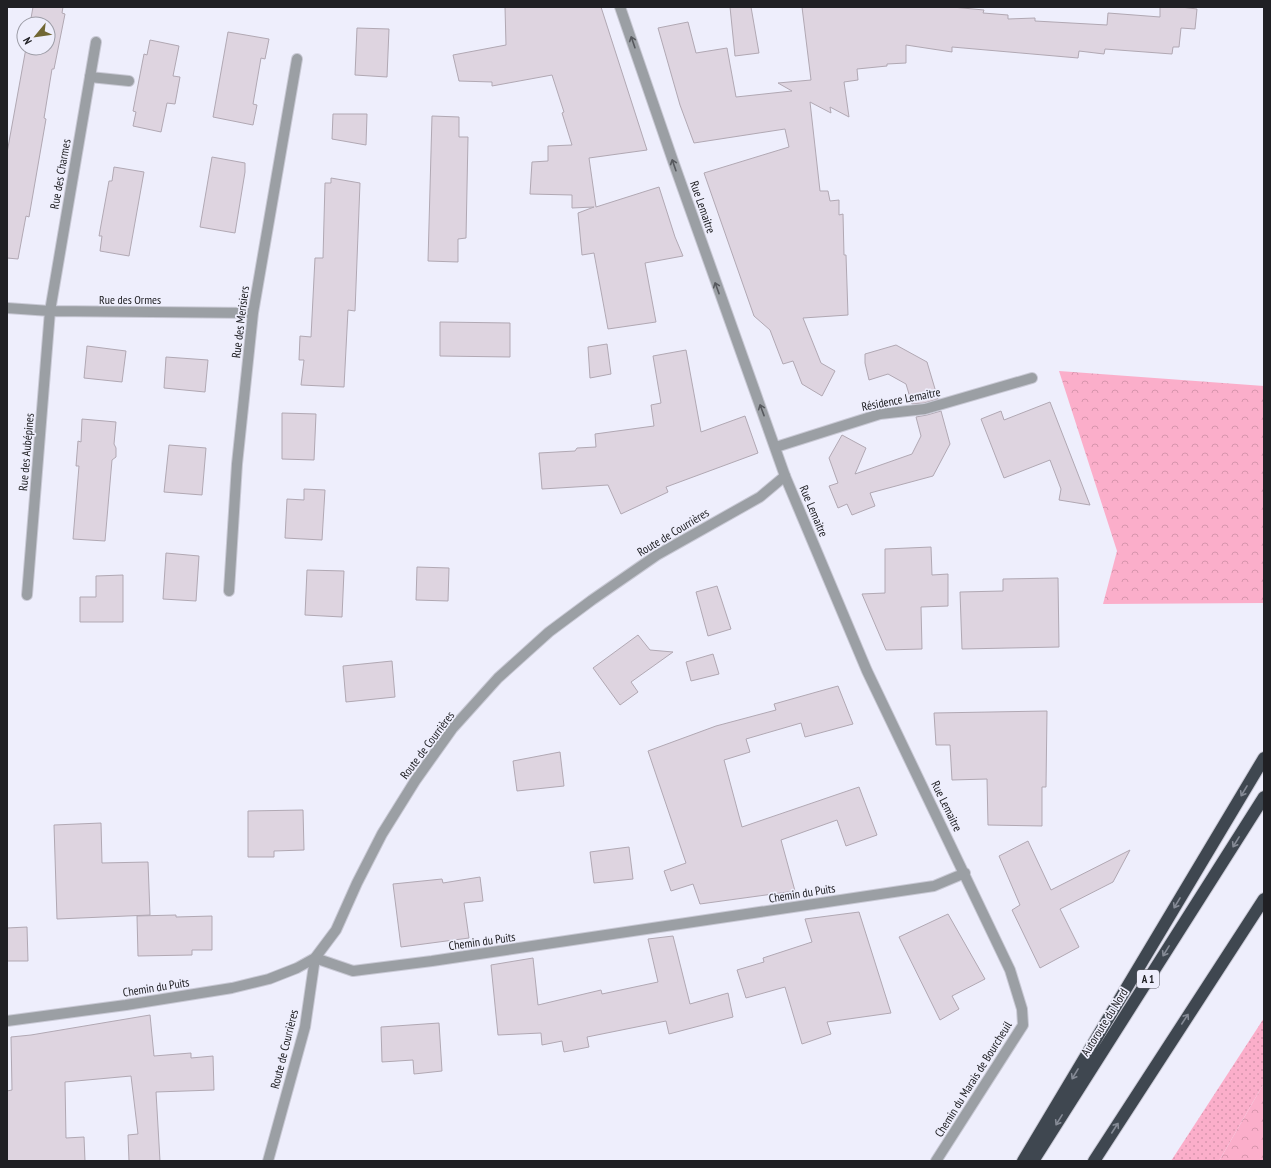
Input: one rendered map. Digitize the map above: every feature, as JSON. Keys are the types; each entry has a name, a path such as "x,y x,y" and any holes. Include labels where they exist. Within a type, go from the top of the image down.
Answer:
{"highway":[{"path":"1023,1161 1264,758"},
{"name":"Autoroute du Nord","path":"1033,1161 1264,797"},
{"path":"1094,1161 1264,899"},
{"path":"1221,965 1264,910"}],"street":[{"name":"Rue Lemaitre","path":"620,7 672,161 776,447 785,476 867,671 965,872 1010,970 1022,1009"},
{"name":"Rue des Charmes","path":"50,311 96,42"},
{"name":"Rue des Merisiers","path":"229,591 237,464 253,312 297,59"},
{"path":"90,76 129,81"},
{"name":"Rue des Ormes","path":"7,308 50,311 253,312"},
{"name":"Rue des Aubépines","path":"27,595 50,311"},
{"name":"Résidence Lemaitre","path":"776,447 880,414 925,409 1032,378"},
{"name":"Route de Courrières","path":"268,1161 305,1027 315,958 336,930 357,883 382,834 415,781 452,729 498,678 549,632 657,555 760,496 785,476"},
{"name":"Chemin du Puits","path":"7,1021 126,1005 232,988 269,979 297,968 315,958 353,971 432,961 934,886 965,872"},
{"name":"Chemin du Marais de Bourcheuil","path":"936,1161 1023,1025 1022,1009"}],"green space":[{"path":"1059,371 1264,386 1264,603 1103,604 1117,551"},
{"path":"1264,1018 1264,1083 1219,1161 1171,1161"},
{"path":"1264,1083 1264,1161 1219,1161"}],"building":[{"path":"33,7 63,7 62,13 65,14 54,69 52,69 44,118 46,119 29,217 26,216 18,259 7,258 7,153 25,56 56,56 56,16 31,16"},
{"path":"505,7 601,7 647,150 589,158 596,207 659,187 675,237 683,256 645,263 656,322 608,329 594,253 582,255 578,213 594,207 572,208 572,195 530,194 532,162 548,161 548,146 572,145 562,113 564,112 552,75 492,86 492,82 459,81 453,55 506,45"},
{"path":"730,7 751,7 759,53 735,56"},
{"path":"802,7 952,7 984,10 983,13 1008,15 1008,19 1035,18 1035,21 1107,25 1108,13 1160,17 1160,7 1197,9 1195,29 1181,28 1179,47 1173,47 1172,54 1105,49 1104,54 1079,51 1078,58 952,47 952,52 906,45 906,63 887,64 887,66 857,69 858,80 844,82 849,117 830,107 831,113 810,102 820,191 828,191 830,201 839,200 839,215 843,214 844,255 846,255 848,315 803,318 821,363 835,371 822,396 802,384 793,361 783,364 770,330 754,316 704,173 789,147 785,129 694,143 680,105 658,28 688,22 696,53 727,48 736,97 792,91 778,83 811,80"},
{"path":"357,28 389,29 387,77 355,75"},
{"path":"228,32 269,39 265,59 261,58 253,104 257,105 253,125 213,117"},
{"path":"150,40 179,46 173,76 180,77 175,104 167,103 161,132 133,126 136,112 133,111 144,54 147,55"},
{"path":"333,114 367,114 366,145 332,139"},
{"path":"432,116 459,117 459,137 468,137 466,238 458,239 458,262 428,261"},
{"path":"212,157 245,163 245,172 235,233 200,227"},
{"path":"114,167 144,172 129,256 100,251 102,236 99,236 109,181 112,181"},
{"path":"331,178 360,183 355,311 348,310 344,387 301,385 304,360 299,360 300,336 311,337 315,258 323,258 325,183 331,183"},
{"path":"440,322 510,323 510,357 440,356"},
{"path":"607,344 611,374 590,378 588,347"},
{"path":"896,345 927,362 938,399 924,403 912,404 906,384 888,374 869,380 865,363 865,354"},
{"path":"87,346 126,351 122,382 84,378"},
{"path":"686,350 701,432 745,416 758,453 666,487 668,492 621,514 608,485 542,489 539,453 575,451 577,448 596,447 595,434 654,426 651,405 661,403 653,356"},
{"path":"166,357 208,360 205,392 164,388"},
{"path":"1050,402 1090,505 1059,500 1061,489 1050,460 1004,478 981,419 1001,411 1004,420"},
{"path":"941,411 950,444 933,476 870,493 875,506 852,515 847,504 838,508 829,486 838,483 829,458 842,435 866,448 855,474 912,454 921,436 916,417"},
{"path":"282,413 316,414 314,460 282,459"},
{"path":"82,419 116,422 114,444 116,448 116,457 112,460 105,541 73,539 79,466 76,466 78,441 81,442"},
{"path":"169,445 206,448 202,495 164,492"},
{"path":"304,489 325,490 322,540 285,538 287,499 304,500"},
{"path":"931,547 932,575 948,574 948,606 921,607 922,649 886,650 862,594 885,593 885,549"},
{"path":"166,553 199,556 196,601 163,599"},
{"path":"417,567 449,568 448,601 416,600"},
{"path":"307,570 344,571 342,617 305,615"},
{"path":"123,575 123,622 80,622 80,597 96,597 96,576"},
{"path":"1058,578 1059,647 962,649 960,592 1003,591 1003,579"},
{"path":"717,586 731,629 708,636 696,592"},
{"path":"638,635 650,650 673,652 631,682 638,692 620,705 593,668"},
{"path":"713,654 719,674 691,681 686,662"},
{"path":"392,661 395,697 346,702 343,666"},
{"path":"838,686 853,724 805,737 801,723 746,739 750,752 724,760 742,827 859,787 877,835 846,846 837,820 781,840 795,891 700,904 693,884 671,891 664,871 686,863 648,751 716,726 776,710 774,704"},
{"path":"1047,711 1046,787 1042,787 1042,826 988,825 987,779 952,780 950,745 936,745 934,713"},
{"path":"560,752 564,786 517,791 513,761"},
{"path":"303,810 304,850 274,851 274,857 248,857 248,811"},
{"path":"101,823 102,863 148,862 150,915 57,919 54,825"},
{"path":"1028,841 1051,890 1130,850 1113,882 1060,909 1079,947 1040,968 1012,910 1020,905 999,856"},
{"path":"629,847 633,879 594,883 590,852"},
{"path":"480,877 483,901 464,903 469,938 401,947 393,884 442,879 443,883"},
{"path":"859,912 891,1013 827,1022 831,1034 802,1044 785,987 746,998 737,970 764,962 763,958 812,942 805,919"},
{"path":"948,914 985,979 952,996 959,1009 940,1020 899,937"},
{"path":"176,915 176,917 212,916 212,950 192,950 192,955 138,956 137,916"},
{"path":"27,927 28,961 7,961 7,928"},
{"path":"673,936 690,1004 728,993 733,1017 669,1034 666,1021 587,1037 589,1047 564,1052 562,1041 542,1045 541,1033 498,1035 491,965 533,958 538,1005 601,990 602,994 658,982 648,939"},
{"path":"150,1015 154,1056 191,1053 191,1058 213,1056 214,1090 156,1092 160,1161 129,1161 128,1135 138,1134 131,1076 65,1082 66,1138 84,1137 85,1161 7,1161 7,1091 12,1090 11,1037"},
{"path":"439,1023 442,1071 414,1074 413,1060 382,1062 381,1027"}]}
